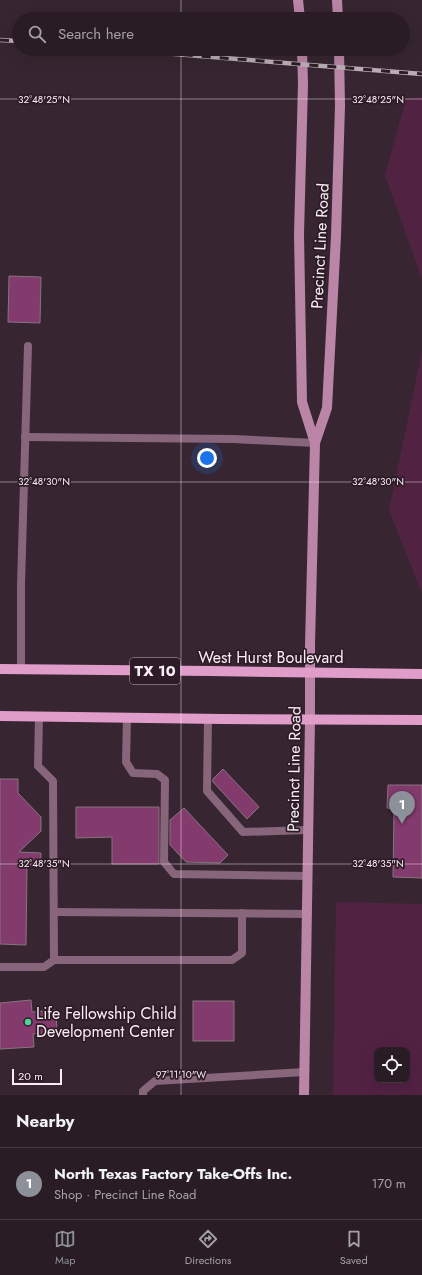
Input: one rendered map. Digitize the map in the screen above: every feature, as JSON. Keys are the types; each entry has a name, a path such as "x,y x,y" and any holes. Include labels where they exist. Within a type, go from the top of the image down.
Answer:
{"main road":[{"path":"298,0 299,12"},
{"path":"337,0 338,12"},
{"name":"Precinct Line Road","path":"302,56 303,84 299,234 302,402 315,443"},
{"name":"Precinct Line Road","path":"304,1095 310,720 309,672 315,443 327,408 336,236 340,121 338,56"},
{"name":"West Hurst Boulevard","path":"0,669 422,674"},
{"path":"0,716 422,720"}],"lane":[{"path":"22,670 21,585 28,346"},
{"path":"25,437 233,439 315,443"},
{"path":"39,717 38,766 53,781 54,960"},
{"path":"127,718 126,762 133,773 157,774 165,780 164,862 174,874 307,876"},
{"path":"208,719 207,791 243,832 308,830"},
{"path":"54,912 307,914"},
{"path":"0,967 44,967 54,960 232,960 242,953 242,913"},
{"path":"143,1095 143,1092 155,1081 304,1072"}],"shaded area":[{"path":"422,97 422,279 385,175 406,99"},
{"path":"422,351 422,593 389,510"},
{"path":"336,902 422,904 422,1095 333,1095"}],"building":[{"path":"9,276 41,277 40,323 8,322"},
{"path":"223,769 259,807 247,819 213,782 213,779"},
{"path":"0,779 18,779 18,793 41,817 41,831 19,852 41,853 41,867 27,866 26,945 0,944"},
{"path":"388,785 422,785 422,878 393,877 394,809 387,808"},
{"path":"76,807 159,807 159,864 112,864 112,837 76,838"},
{"path":"184,808 228,855 220,863 186,862 170,845 170,820"},
{"name":"Life Fellowship Child Development Center","path":"31,1000 32,1012 56,1010 57,1032 33,1034 34,1047 0,1049 0,1003"},
{"path":"193,1001 234,1001 234,1041 193,1041"}],"railway":[{"path":"0,40 12,41"},
{"path":"199,56 422,74"}],"place":[{"name":"North Texas Factory Take-Offs Inc.","path":"402,824"},
{"name":"Life Fellowship Child Development Center","path":"28,1022"}]}
